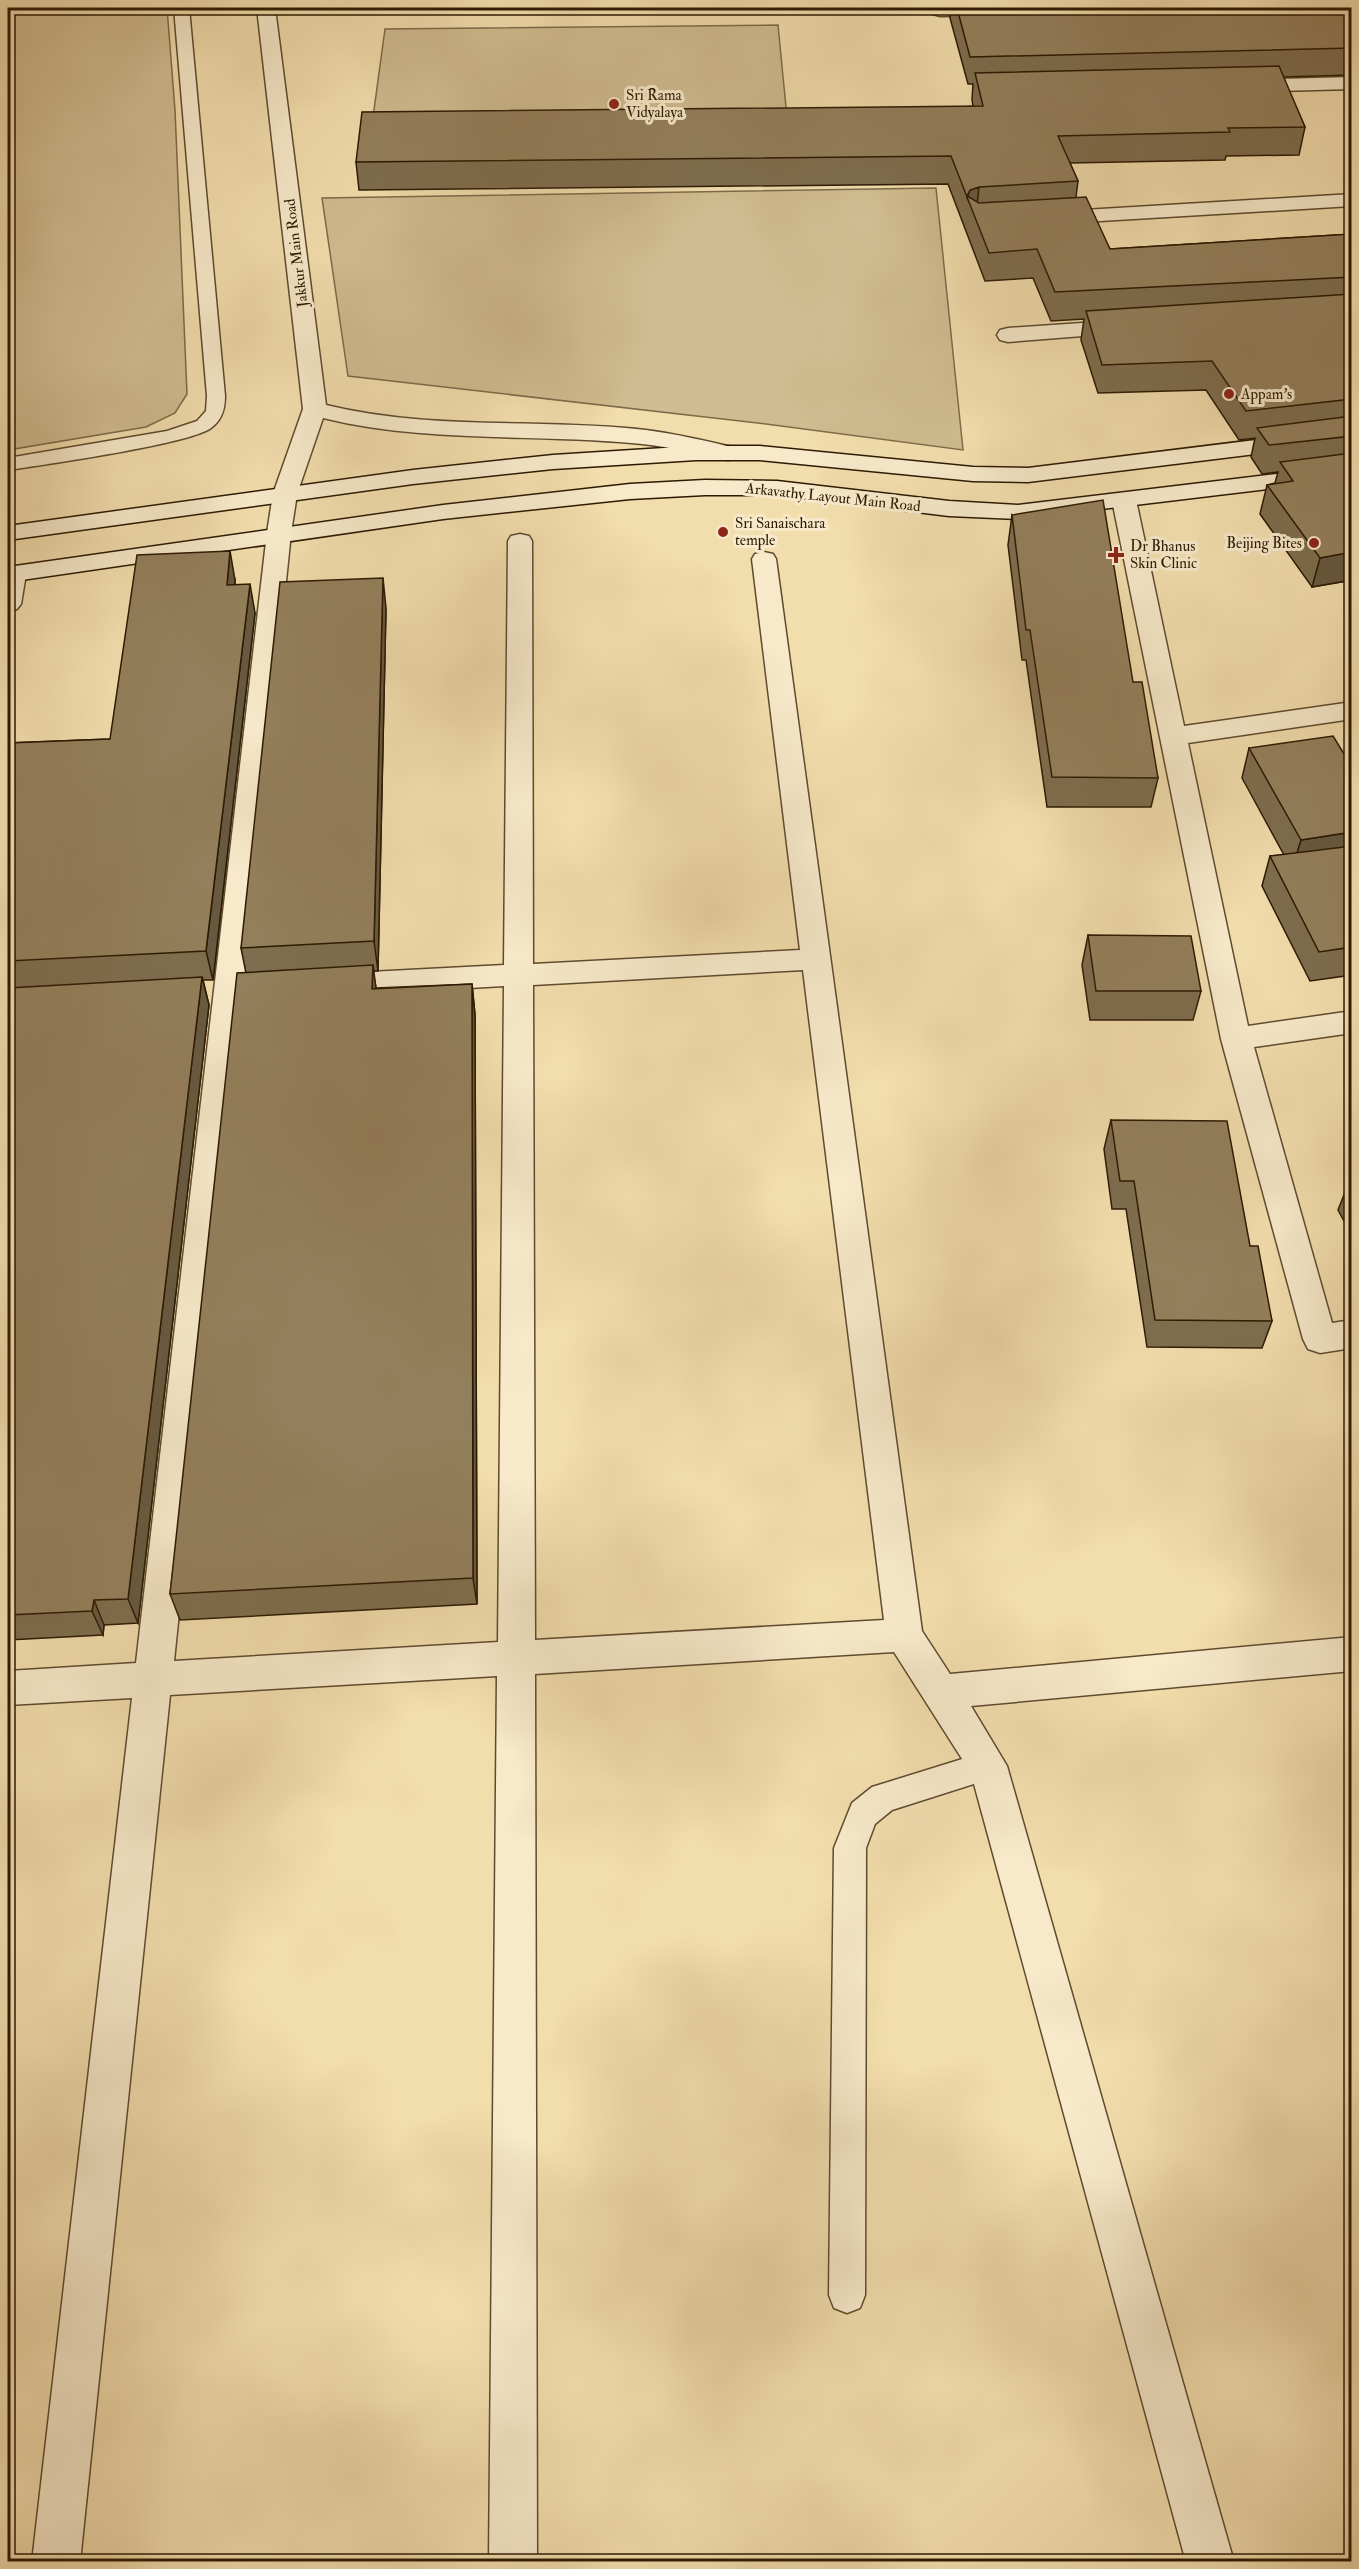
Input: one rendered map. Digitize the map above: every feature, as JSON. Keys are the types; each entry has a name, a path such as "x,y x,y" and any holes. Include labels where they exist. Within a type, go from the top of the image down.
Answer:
{"street":[{"name":"Jakkur Main Road","path":"56,2562 279,533 285,494 315,410 266,8"},
{"path":"940,10 1023,8"},
{"path":"1220,86 1352,83"},
{"path":"1036,219 1352,200"},
{"path":"1008,335 1150,326"},
{"path":"315,410 347,419 392,425 636,436 728,453"},
{"name":"Arkavathy Layout Main Road","path":"285,494 553,462 728,453 789,455 973,474 1028,475 1352,435"},
{"name":"Arkavathy Layout Main Road","path":"279,533 501,504 682,489 774,488 970,511 999,512 1124,500 1352,472"},
{"path":"8,533 285,494"},
{"path":"1124,500 1175,736 1236,1039 1320,1339 1352,1334"},
{"path":"8,604 11,574 279,533"},
{"path":"513,2562 520,541"},
{"path":"764,559 904,1635 988,1766 1210,2562"},
{"path":"1175,736 1352,710"},
{"path":"309,987 817,959"},
{"path":"1236,1039 1352,1022"},
{"path":"8,1688 904,1635"},
{"path":"940,1692 1352,1654"}],"lane":[{"path":"8,464 170,436 204,425 215,412 216,396 181,8"},
{"path":"847,2295 850,1848 863,1814 883,1798 988,1766"}],"shaded area":[{"path":"8,8 167,8 175,110 187,394 175,413 146,427 8,450"},
{"path":"778,25 788,128 371,132 385,29"},
{"path":"936,188 963,450 766,424 348,376 322,198"}],"building":[{"path":"957,8 1352,8 1352,48 970,57"},
{"path":"1279,66 1305,127 1228,128 1230,132 1058,136 1078,181 979,187 970,190 967,196 979,203 1086,197 1110,249 1352,234 1352,277 1055,292 1037,249 989,253 951,156 356,162 362,112 983,106 975,73"},
{"path":"1352,294 1352,399 1246,411 1212,361 1102,365 1086,311"},
{"path":"1352,416 1352,436 1269,445 1257,428"},
{"path":"1352,453 1352,552 1320,558 1267,485 1293,481 1280,462"},
{"path":"1103,500 1133,682 1142,682 1158,778 1052,777 1030,630 1026,630 1012,515"},
{"path":"230,551 227,585 250,584 206,951 8,961 8,743 110,739 137,555"},
{"path":"383,578 374,941 241,948 280,582"},
{"path":"1333,736 1352,767 1352,832 1301,840 1249,748"},
{"path":"1352,846 1352,947 1319,952 1270,856"},
{"path":"1088,935 1191,936 1201,991 1096,991"},
{"path":"373,965 372,989 472,984 473,1578 170,1594 237,973"},
{"path":"202,977 128,1599 94,1600 92,1611 8,1615 8,988"},
{"path":"1111,1120 1227,1121 1250,1246 1258,1246 1272,1321 1155,1320 1134,1181 1120,1181"}],"place":[{"name":"Sri Rama Vidyalaya","path":"614,104"},
{"name":"Appam's","path":"1229,394"},
{"name":"Sri Sanaischara temple","path":"723,532"},
{"name":"Beijing Bites","path":"1314,543"},
{"name":"Dr Bhanus Skin Clinic","path":"1116,555"}]}
